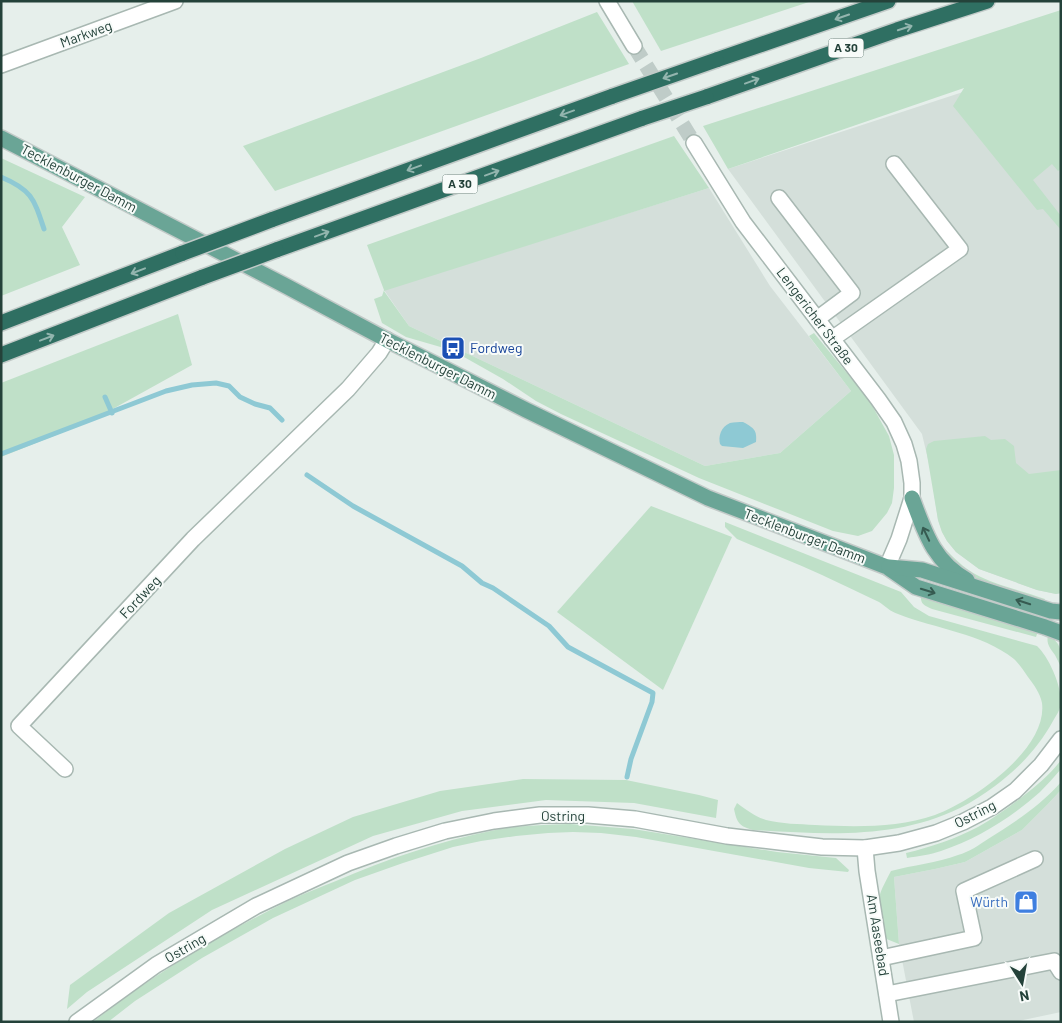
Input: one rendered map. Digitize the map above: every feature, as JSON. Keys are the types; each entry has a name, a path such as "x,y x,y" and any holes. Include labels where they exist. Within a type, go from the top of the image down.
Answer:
{"highway":[{"name":"A 30","path":"1,323 271,220 613,96 888,1"},
{"name":"A 30","path":"1,355 276,250 643,118 888,33 987,1"}],"main road":[{"name":"Tecklenburger Damm","path":"1,138 386,340 708,498 886,567 916,587 1061,633"},
{"name":"Lengericher Straße","path":"912,498 926,536 941,559 960,576 986,590"},
{"name":"Tecklenburger Damm","path":"886,567 922,570 1051,611 1061,612"}],"street":[{"path":"607,1 634,46"},
{"name":"Markweg","path":"1,65 172,2"},
{"name":"Lengericher Straße","path":"694,143 743,222 878,399 894,422 904,444 909,461 912,498 899,539 886,567"},
{"path":"832,340 960,249 894,164"},
{"path":"779,198 852,293 817,319"},
{"name":"Fordweg","path":"65,769 19,726 193,539 348,389 379,354 386,340"},
{"name":"Ostring","path":"77,1022 156,965 256,906 348,864 396,846 445,831 494,821 540,815 588,815 634,819 727,836 822,847 866,848 936,833 992,807 1015,791 1041,765 1061,738"},
{"name":"Am Aaseebad","path":"866,848 892,1022"},
{"path":"882,958 974,938 964,891 1035,859"},
{"path":"887,994 1054,961 1061,972"}],"shaded area":[{"path":"1061,60 1061,593 1056,594 1037,590 979,569 956,552 947,541 938,520 931,472 922,434 728,169"},
{"path":"709,188 770,286 851,391 780,453 705,466 409,326 384,290"},
{"path":"1061,790 1061,1012 1014,1022 914,1022 899,944 894,877 965,862 1022,830"}],"green space":[{"path":"632,1 812,1 661,51"},
{"path":"1061,10 1061,169 1058,171 1052,164 1033,180 1061,216 1061,230 1043,209 1037,210 953,106 964,88 728,169 703,126"},
{"path":"597,12 629,64 275,191 243,146 481,58"},
{"path":"674,136 709,188 384,291 409,326 705,466 780,453 851,391 809,336 814,333 869,400 889,436 894,455 892,503 887,513 872,531 858,536 833,531 699,478 561,414 464,357 444,348 406,337 382,323 374,299 382,296 384,290 367,245"},
{"path":"1,158 85,197 62,227 80,265 1,296"},
{"path":"178,314 192,365 91,421 1,457 1,383"},
{"path":"985,436 991,440 1005,439 1014,446 1016,463 1029,474 1061,470 1061,593 1056,594 1037,590 979,569 956,552 942,532 938,520 926,449 928,444 934,441"},
{"path":"651,506 732,537 663,690 557,612"},
{"path":"725,522 901,592 914,607 929,616 1037,646 1046,657 1059,689 1061,704 1057,715 1041,740 1012,772 978,798 935,818 910,826 858,832 806,833 753,830 745,827 736,818 734,809 737,803 766,820 797,824 876,826 906,822 935,815 969,798 987,786 1021,755 1033,738 1041,720 1042,703 1036,689 1021,668 1014,659 1001,650 973,637 895,613 879,602 828,578 737,539 725,527"},
{"path":"945,549 975,574 1000,585 1045,599 1044,601 983,582 960,567 943,551"},
{"path":"921,593 1038,631 1036,637 932,609 923,604"},
{"path":"1048,635 1056,641 1060,648 1061,667 1049,646"},
{"path":"1061,760 1061,769 1045,787 1029,802 1005,819 980,834 954,846 933,854 907,858 906,853 952,839 990,820 1038,784"},
{"path":"523,779 626,780 718,800 716,818 634,803 546,800 462,811 373,836 212,910 87,992 67,1009 70,985 169,913 285,849 353,817 440,791"},
{"path":"1061,782 1061,790 1022,830 965,862 894,877 899,944 884,938 879,913 879,898 891,871 942,860 970,850 1027,813"},
{"path":"570,824 633,829 777,852 836,858 849,870 848,872 809,868 636,837 601,833 548,833 481,841 453,847 355,880 273,918 202,958 135,1001 108,1022 93,1022 140,987 188,956 264,913 307,892 394,858 474,834 504,828"}],"water":[{"path":"743,422 754,430 756,442 743,448 722,446 719,438 724,427 730,423"}],"waterway":[{"path":"1,177 26,191 34,203 44,229"},
{"path":"1,454 166,391 192,385 216,383 229,386 240,397 270,408 282,420"},
{"path":"105,397 112,413"},
{"path":"307,475 353,506 462,566 482,583 493,588 549,626 568,647 653,693 652,702 631,759 627,777"}],"tunnel":[{"path":"634,46 694,143"}],"place":[{"name":"Fordweg","path":"453,348"},
{"name":"Würth","path":"1026,902"}]}
